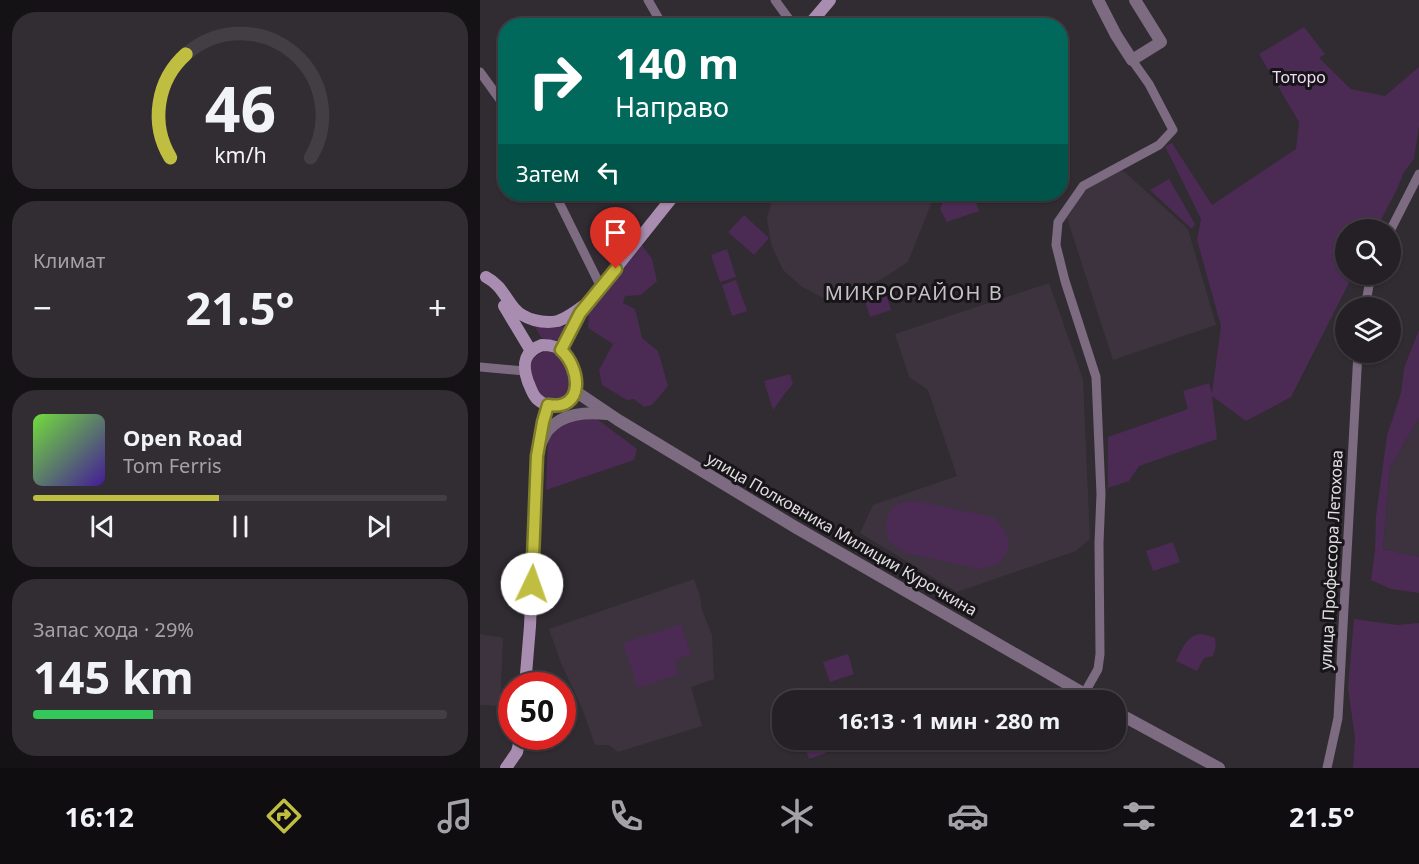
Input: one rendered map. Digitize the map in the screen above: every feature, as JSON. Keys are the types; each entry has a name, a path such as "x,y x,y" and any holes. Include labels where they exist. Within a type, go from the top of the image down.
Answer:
{"main road":[{"path":"815,18 830,0"},
{"path":"561,350 580,313 669,201"},
{"path":"483,272 496,282 516,311 536,321 559,321 589,302"},
{"path":"483,272 531,351"},
{"path":"542,345 561,350 566,355 576,376 575,391 567,402 561,405 548,405 535,396 524,371 525,361 531,351 542,345"},
{"path":"526,672 538,447 548,405"},
{"path":"506,768 518,750"}],"street":[{"path":"648,0 658,18"},
{"path":"775,0 788,18"},
{"path":"1092,690 1100,654 1101,494 1096,377 1065,281 1056,245 1058,222 1083,186 1159,145 1173,130 1149,84 1116,35 1098,0"},
{"path":"1132,60 1161,42 1135,0"},
{"path":"480,72 498,97"},
{"path":"1396,219 1419,174"},
{"path":"558,201 601,287"},
{"name":"улица Профессора Летохова","path":"1327,768 1338,718 1357,363"},
{"path":"480,367 524,371"},
{"name":"улица Полковника Милиции Курочкина","path":"575,391 608,414 795,528 1076,690"},
{"path":"538,447 548,430 566,417 578,413 608,414"},
{"path":"1126,717 1214,765"}],"shaded area":[{"path":"1119,167 1188,229 1216,325 1113,360 1067,218 1088,185"},
{"path":"772,201 932,201 908,262 882,279 833,301 801,286 783,270 771,244 767,218"},
{"path":"1049,283 1083,379 1090,539 1076,551 957,592 860,533 873,505 957,476 928,390 909,377 895,334"},
{"path":"1419,418 1419,557 1383,549 1390,468"},
{"path":"694,579 702,610 712,635 714,679 691,687 702,726 618,752 609,745 595,745 576,695 576,672 565,672 549,629"},
{"path":"480,634 503,638 502,672 498,672 498,706 480,705"}],"green space":[{"name":"Тоторо","path":"1304,27 1325,54 1319,58 1351,89 1385,96 1419,67 1419,126 1414,159 1404,172 1381,219 1335,219 1335,285 1348,285 1342,297 1335,297 1335,310 1291,397 1246,421 1212,396 1217,439 1139,466 1129,481 1108,488 1108,437 1188,409 1183,391 1209,383 1212,393 1221,326 1197,240 1201,219 1165,146 1172,143 1212,205 1296,149 1299,122 1259,54"},
{"path":"1169,179 1195,224 1192,229 1150,190"},
{"path":"944,201 975,201 979,211 947,222 940,209"},
{"path":"744,215 769,238 754,255 728,232"},
{"path":"641,244 652,259 657,281 641,295 625,296 623,303 635,309 642,338 658,351 668,386 652,405 644,407 634,399 627,400 602,385 599,370 613,344 588,328 589,309"},
{"path":"727,249 736,277 720,282 711,255"},
{"path":"736,280 747,311 732,316 722,285"},
{"path":"886,294 891,310 870,317 865,301"},
{"path":"534,325 552,328 570,325 566,334 557,340 548,341 541,337"},
{"path":"1419,330 1419,418 1390,468 1383,549 1419,557 1419,593 1391,589 1371,580 1376,516 1387,436 1401,393 1404,368"},
{"path":"551,351 560,356 570,374 570,384 562,398 553,399 541,395 531,374 531,361 541,353"},
{"path":"790,374 793,384 773,410 764,381"},
{"path":"594,417 637,449 634,460 546,490 548,438 556,429 571,419"},
{"path":"916,501 993,517 1004,529 1009,541 1007,552 998,564 980,569 905,553 888,541 887,517 893,507"},
{"path":"1173,542 1180,562 1153,571 1146,551"},
{"path":"1354,619 1397,625 1419,623 1419,768 1353,768 1355,738 1348,688"},
{"path":"681,624 691,655 674,660 679,674 638,688 623,643"},
{"path":"1200,634 1215,638 1216,646 1213,656 1204,658 1197,671 1176,661 1188,641"},
{"path":"848,654 854,674 830,682 823,662"},
{"path":"806,750 825,750 826,753 809,759"}],"district":[{"name":"МИКРОРАЙОН В","path":"914,293"}],"route":[{"path":"532,584 537,456 543,422 548,405 561,405 567,402 575,391 577,381 572,366 561,350 580,313 616,269"}]}
